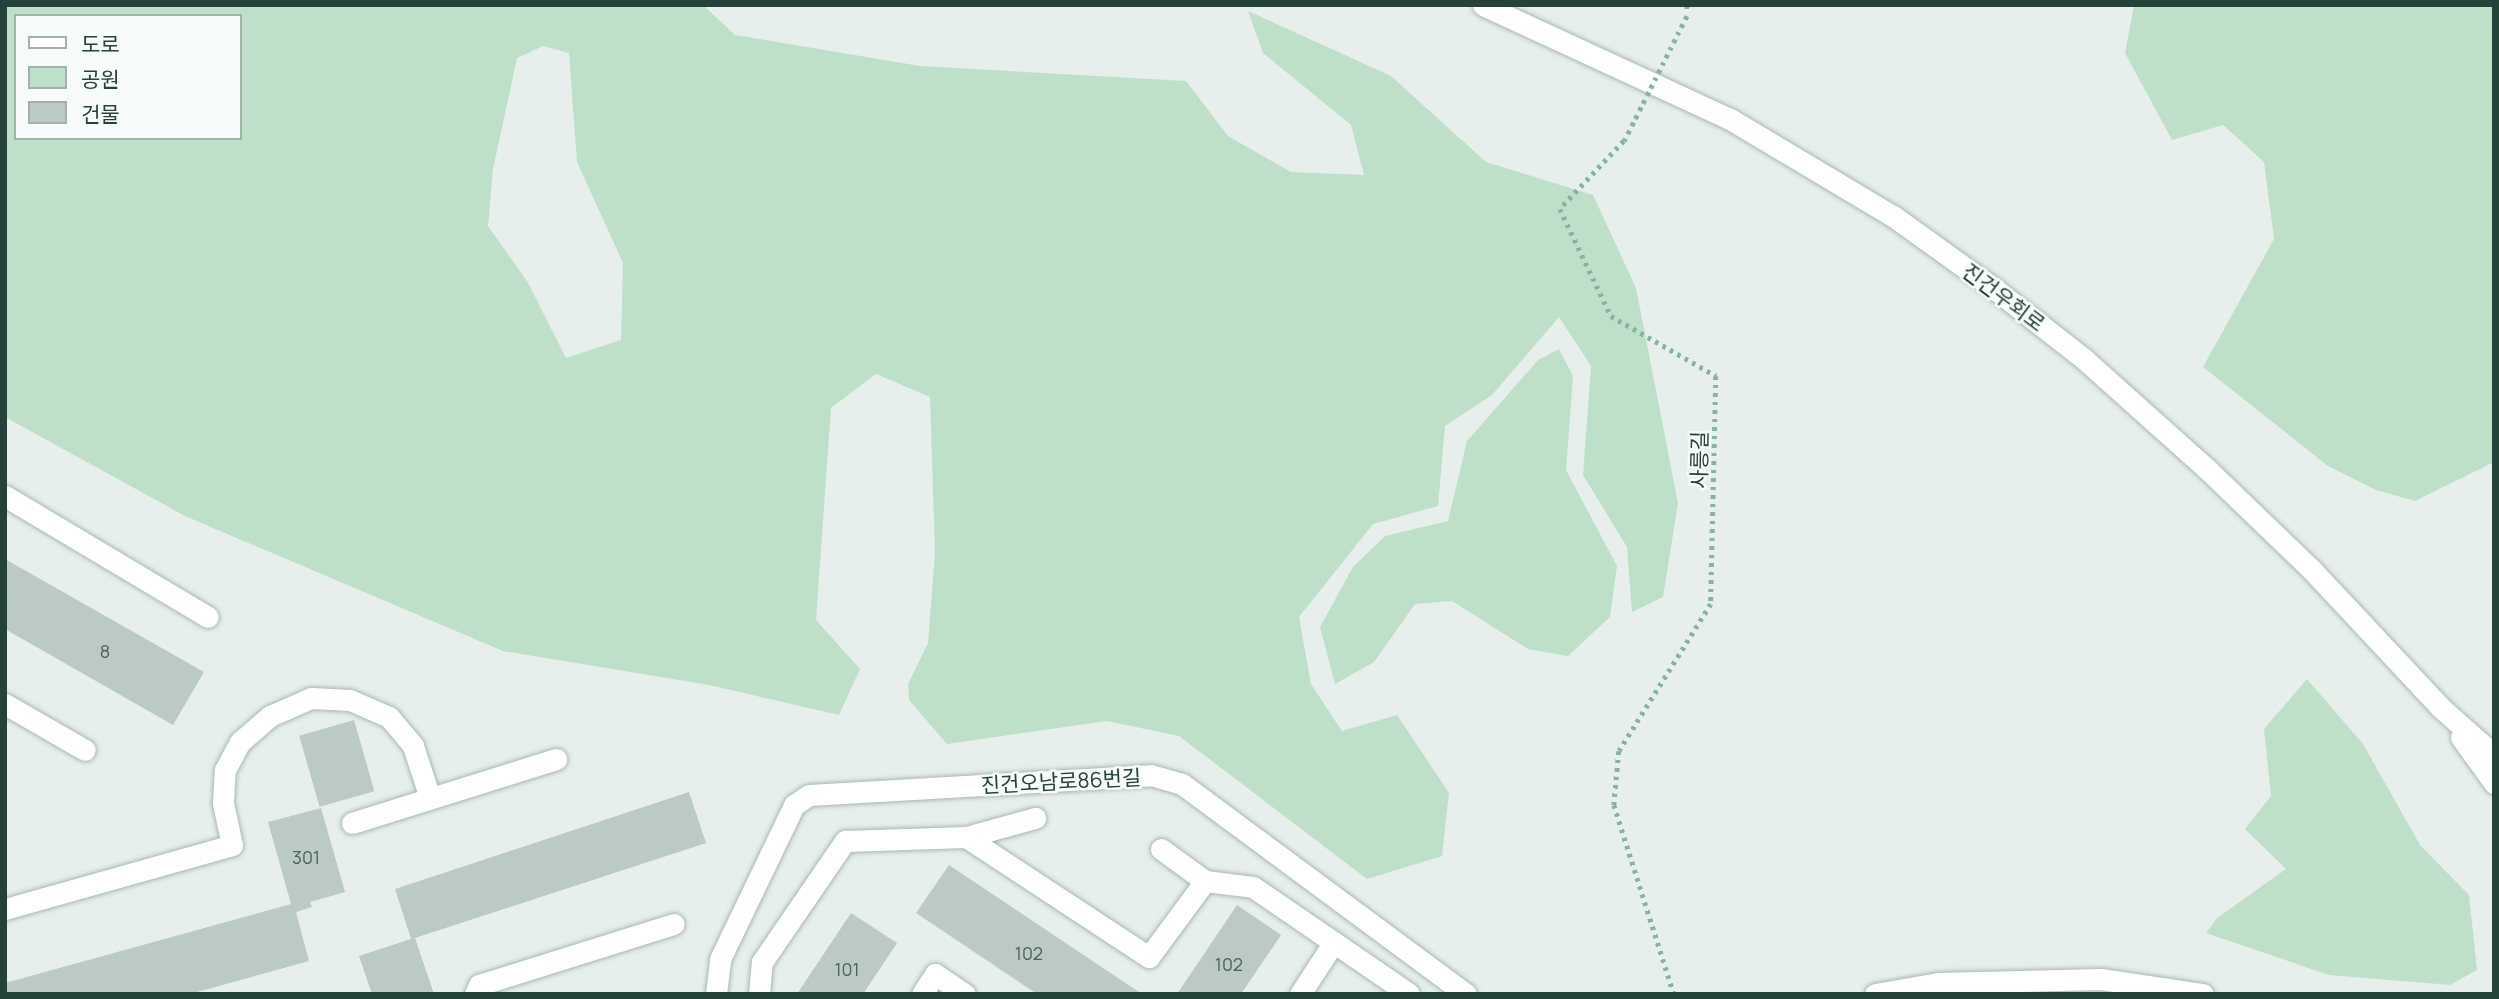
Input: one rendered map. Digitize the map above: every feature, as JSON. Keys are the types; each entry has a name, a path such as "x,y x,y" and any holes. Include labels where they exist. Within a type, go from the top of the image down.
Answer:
{"main road":[{"name":"진건우회로","path":"1483,5 1730,119 1894,216 1996,290 2084,359 2207,468 2312,570 2440,707 2494,755"},
{"path":"5,496 208,617"},
{"path":"5,908 232,845 223,803 225,770 235,752 270,716 311,698 350,700 389,717 413,746 430,798"},
{"path":"5,704 85,750"},
{"name":"진건우회로","path":"2440,707 2494,783"},
{"path":"352,823 556,759"},
{"name":"진건오남로86번길","path":"716,994 720,959 794,805 809,795 1150,775 1182,784 1466,994"},
{"path":"759,994 762,962 845,841 966,837 1035,818"},
{"path":"966,837 1149,957 1205,881"},
{"path":"1161,849 1205,881 1253,887 1409,994"},
{"path":"475,994 479,985 674,924"},
{"path":"1300,994 1334,942"},
{"path":"922,994 935,974 965,994"},
{"path":"1875,994 1938,983 2101,979 2203,994"}],"path":[{"name":"사릉길","path":"1674,994 1614,805 1619,751 1711,604 1716,376 1611,316 1560,209 1625,141 1688,13 1687,5"}],"green space":[{"path":"5,5 703,5 735,35 920,66 1186,81 1228,136 1291,172 1364,175 1351,125 1263,53 1248,11 1391,76 1486,162 1593,195 1636,288 1678,503 1663,597 1632,612 1627,547 1583,475 1591,366 1559,317 1492,395 1445,426 1438,506 1373,524 1299,617 1311,684 1342,731 1397,715 1449,793 1442,856 1367,879 1179,736 1107,721 947,744 909,700 908,684 928,643 935,553 930,397 876,374 831,408 816,620 860,669 839,715 709,685 503,651 185,516 5,417","holes":["543,46 569,53 577,162 623,263 621,340 566,358 527,281 488,226 493,169 517,58"]},
{"path":"2134,5 2494,5 2494,462 2415,501 2376,490 2328,466 2203,367 2274,239 2264,162 2223,125 2172,140 2125,53"},
{"path":"1559,349 1573,376 1566,470 1617,566 1610,617 1568,656 1528,649 1452,601 1415,604 1374,662 1335,684 1320,627 1353,567 1385,536 1448,521 1467,441 1538,360"},
{"path":"2307,679 2363,744 2420,845 2469,895 2477,970 2450,985 2329,975 2206,933 2217,918 2286,869 2245,829 2271,796 2264,729"}],"building":[{"path":"5,559 204,672 173,725 5,629"},
{"path":"354,720 374,791 320,807 299,736"},
{"path":"689,792 706,843 415,938 434,994 372,994 359,956 411,939 395,889"},
{"path":"321,808 345,892 310,902 312,907 296,912 309,961 190,994 5,994 5,983 291,904 268,822"},
{"path":"949,865 1142,994 1037,994 916,913"},
{"path":"1237,905 1281,935 1241,994 1177,994"},
{"path":"851,913 897,943 863,994 797,994"}]}
